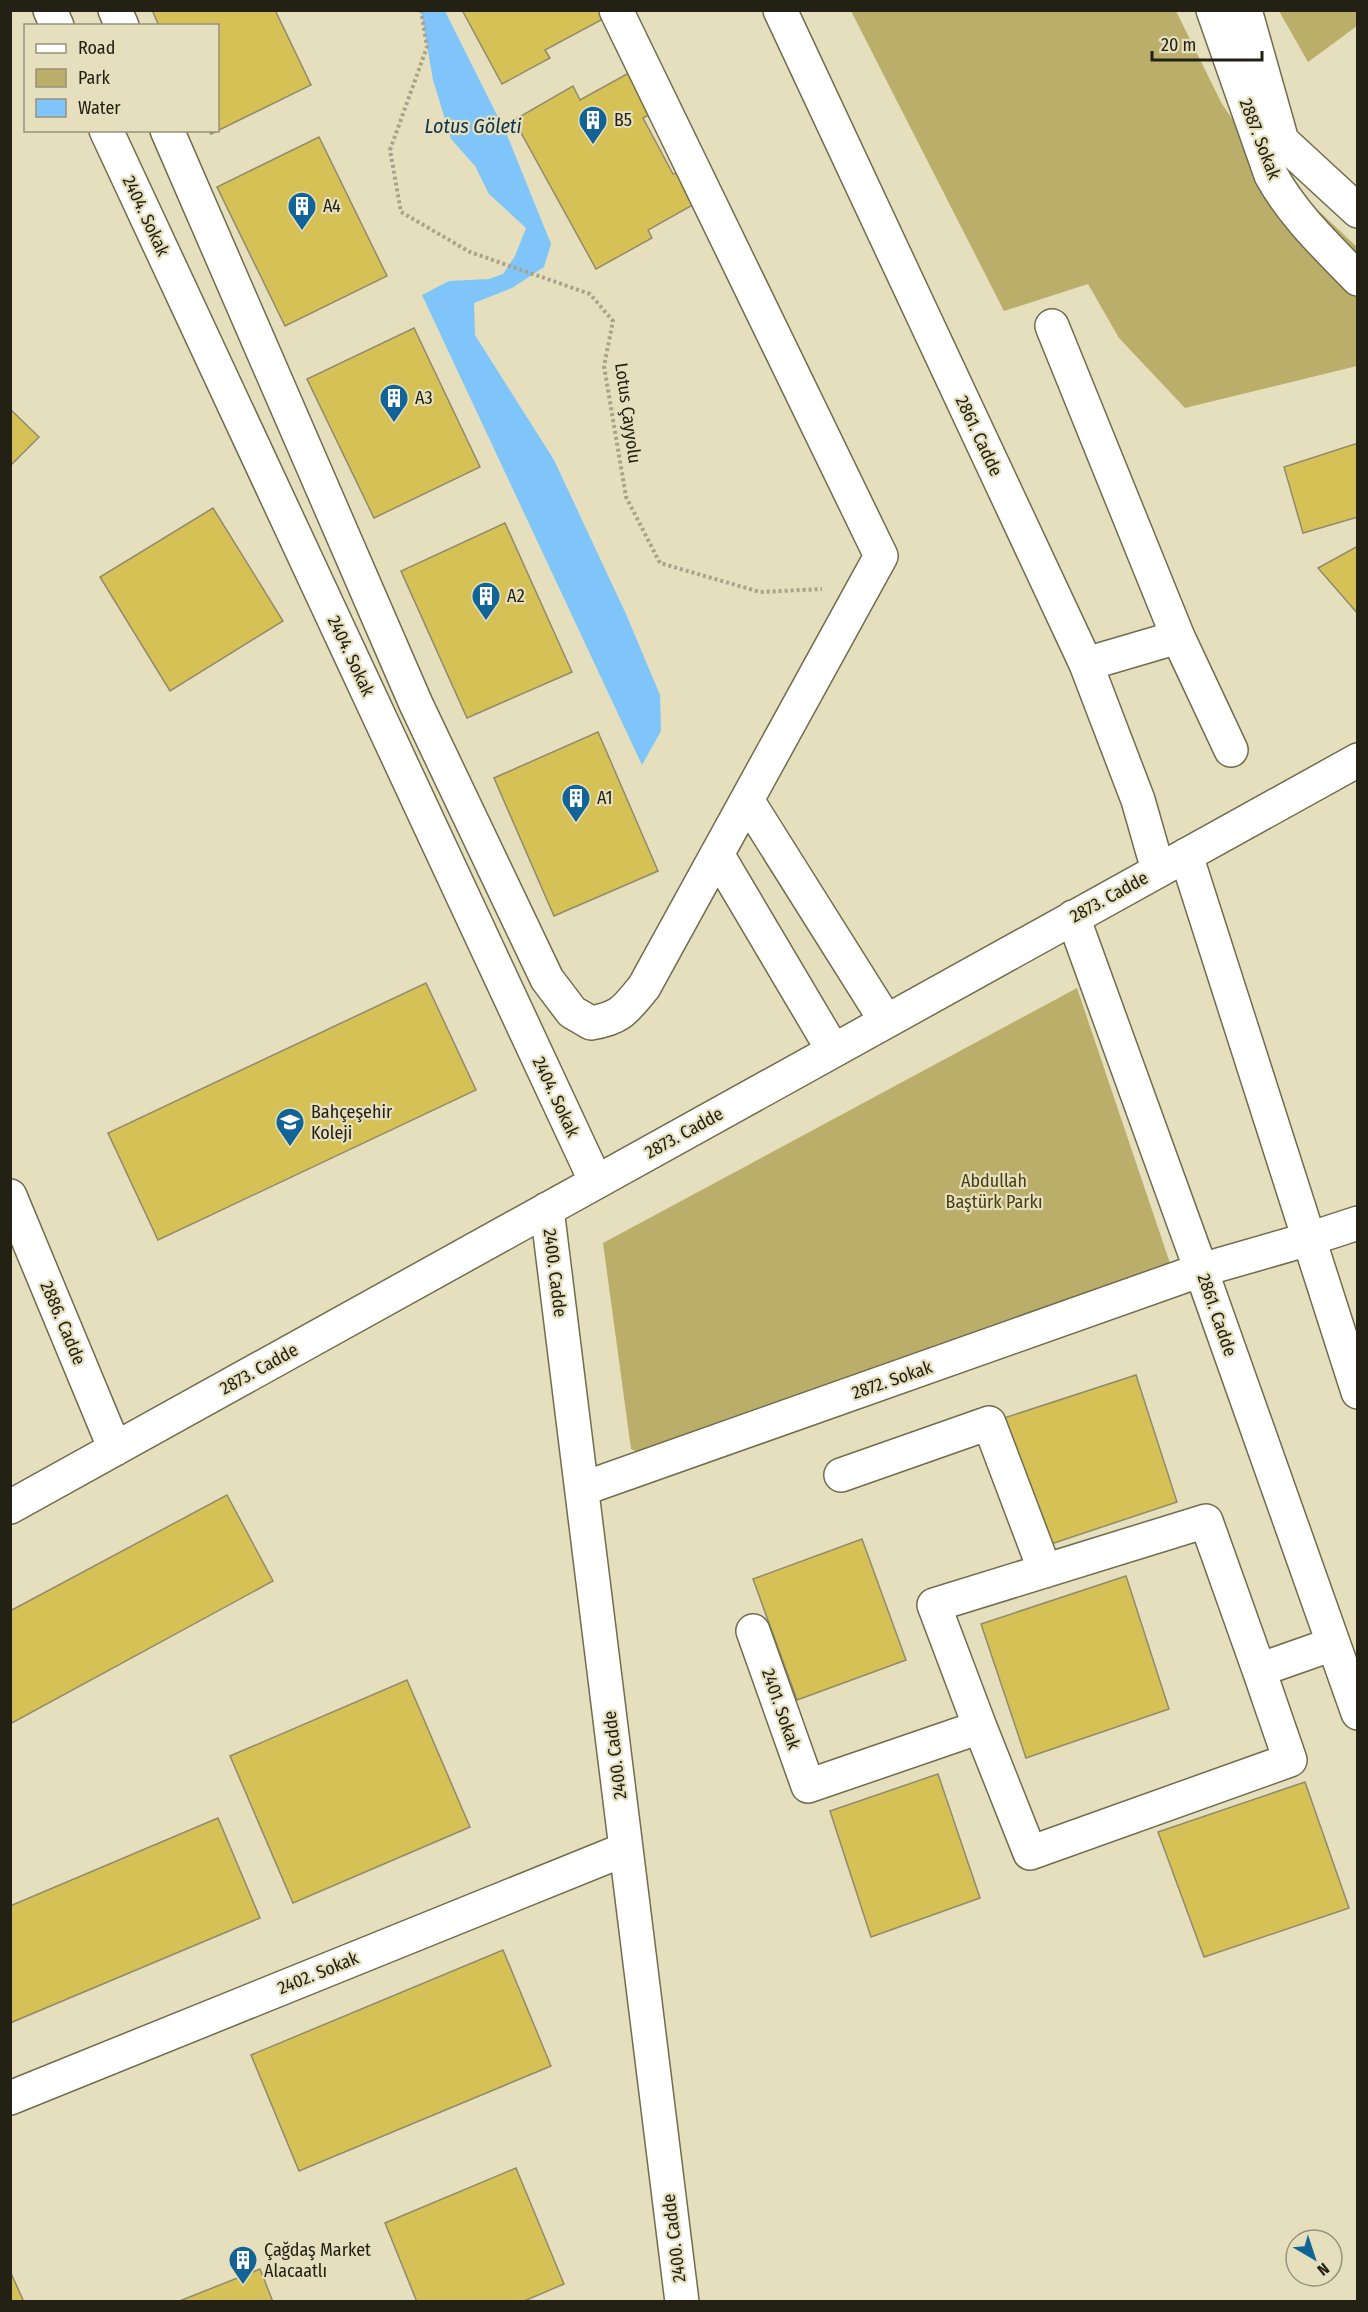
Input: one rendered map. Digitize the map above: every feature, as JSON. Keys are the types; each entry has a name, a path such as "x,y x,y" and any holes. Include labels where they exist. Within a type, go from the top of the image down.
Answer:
{"street":[{"path":"50,10 56,24"},
{"path":"115,10 121,24"},
{"path":"168,132 416,704 547,979 572,1012 591,1023 613,1019 631,1004 644,987 881,556 616,10"},
{"name":"2861. Cadde","path":"780,10 1086,664 1138,800 1172,862 1309,1239 1358,1392"},
{"name":"2887. Sokak","path":"1213,10 1276,185 1298,216 1358,279"},
{"path":"1245,10 1282,141 1358,211"},
{"name":"2404. Sokak","path":"107,132 596,1182"},
{"path":"1052,326 1178,637 1231,750"},
{"path":"1086,664 1178,637"},
{"name":"2873. Cadde","path":"10,1507 1358,759"},
{"path":"747,800 886,1021"},
{"path":"717,854 833,1050"},
{"name":"2861. Cadde","path":"1073,917 1358,1713"},
{"name":"2886. Cadde","path":"10,1196 115,1449"},
{"name":"2400. Cadde","path":"547,1209 626,1849 676,2299"},
{"name":"2872. Sokak","path":"582,1489 1201,1270 1358,1223"},
{"path":"841,1475 988,1424 1044,1571"},
{"path":"1206,1521 1259,1670 1290,1760 1030,1853 934,1605 1206,1521"},
{"name":"2401. Sokak","path":"753,1630 808,1786 980,1727"},
{"path":"1259,1670 1333,1644"},
{"name":"2402. Sokak","path":"10,2098 626,1849"}],"path":[{"name":"Lotus Çayyolu","path":"421,10 427,47 390,150 401,212 470,252 590,294 613,321 604,366 626,497 660,563 760,592 865,587"}],"green space":[{"path":"851,11 1176,11 1222,104 1271,175 1304,197 1357,247 1357,366 1185,408 1119,338 1088,284 1004,311"},
{"path":"1279,11 1357,11 1357,26 1308,62"},
{"name":"Abdullah Baştürk Parkı","path":"1077,988 1174,1275 662,1464 631,1449 603,1243"}],"water":[{"name":"Lotus Göleti","path":"421,11 445,11 507,135 551,244 544,267 512,288 474,303 475,335 554,460 626,614 660,695 661,731 642,765 422,295 449,281 489,279 503,274 515,256 526,228 489,194 475,166 451,139 433,80"}],"building":[{"path":"152,10 275,10 311,85 219,130 219,24 158,24"},
{"path":"462,10 599,10 603,19 545,50 550,58 502,84"},
{"name":"B5","path":"636,69 659,109 643,118 673,174 681,172 698,202 648,230 652,238 596,269 514,120 573,86 580,100"},
{"name":"A4","path":"319,137 387,276 285,326 217,187"},
{"name":"A3","path":"414,328 480,467 374,518 307,379"},
{"path":"10,409 39,437 10,466"},
{"path":"1358,443 1358,517 1303,533 1284,467"},
{"path":"213,508 283,621 170,691 100,577"},
{"name":"A2","path":"505,523 572,672 467,718 401,571"},
{"path":"1358,546 1358,614 1318,568"},
{"name":"A1","path":"598,732 658,871 554,916 494,778"},
{"path":"426,983 476,1090 158,1240 108,1133"},
{"path":"1136,1375 1177,1502 1042,1547 1001,1419"},
{"path":"227,1495 273,1581 10,1724 10,1611"},
{"path":"862,1539 906,1660 797,1700 753,1579"},
{"path":"1126,1576 1169,1709 1026,1758 981,1624"},
{"path":"407,1680 470,1827 293,1903 230,1756"},
{"path":"938,1774 980,1898 871,1937 830,1811"},
{"path":"1305,1782 1349,1908 1204,1957 1158,1832"},
{"path":"218,1818 260,1918 10,2023 10,1906"},
{"path":"503,1950 551,2066 299,2171 251,2055"},
{"path":"516,2168 564,2284 522,2302 417,2302 385,2223"},
{"name":"Çağdaş Market Alacaatlı","path":"260,2269 273,2302 177,2302"},
{"path":"10,2271 24,2302 10,2302"}],"place":[{"name":"B5","path":"593,146"},
{"name":"A4","path":"302,232"},
{"name":"A3","path":"394,424"},
{"name":"A2","path":"486,622"},
{"name":"A1","path":"576,824"},
{"name":"Bahçeşehir Koleji","path":"290,1148"},
{"name":"Çağdaş Market Alacaatlı","path":"243,2286"}]}
